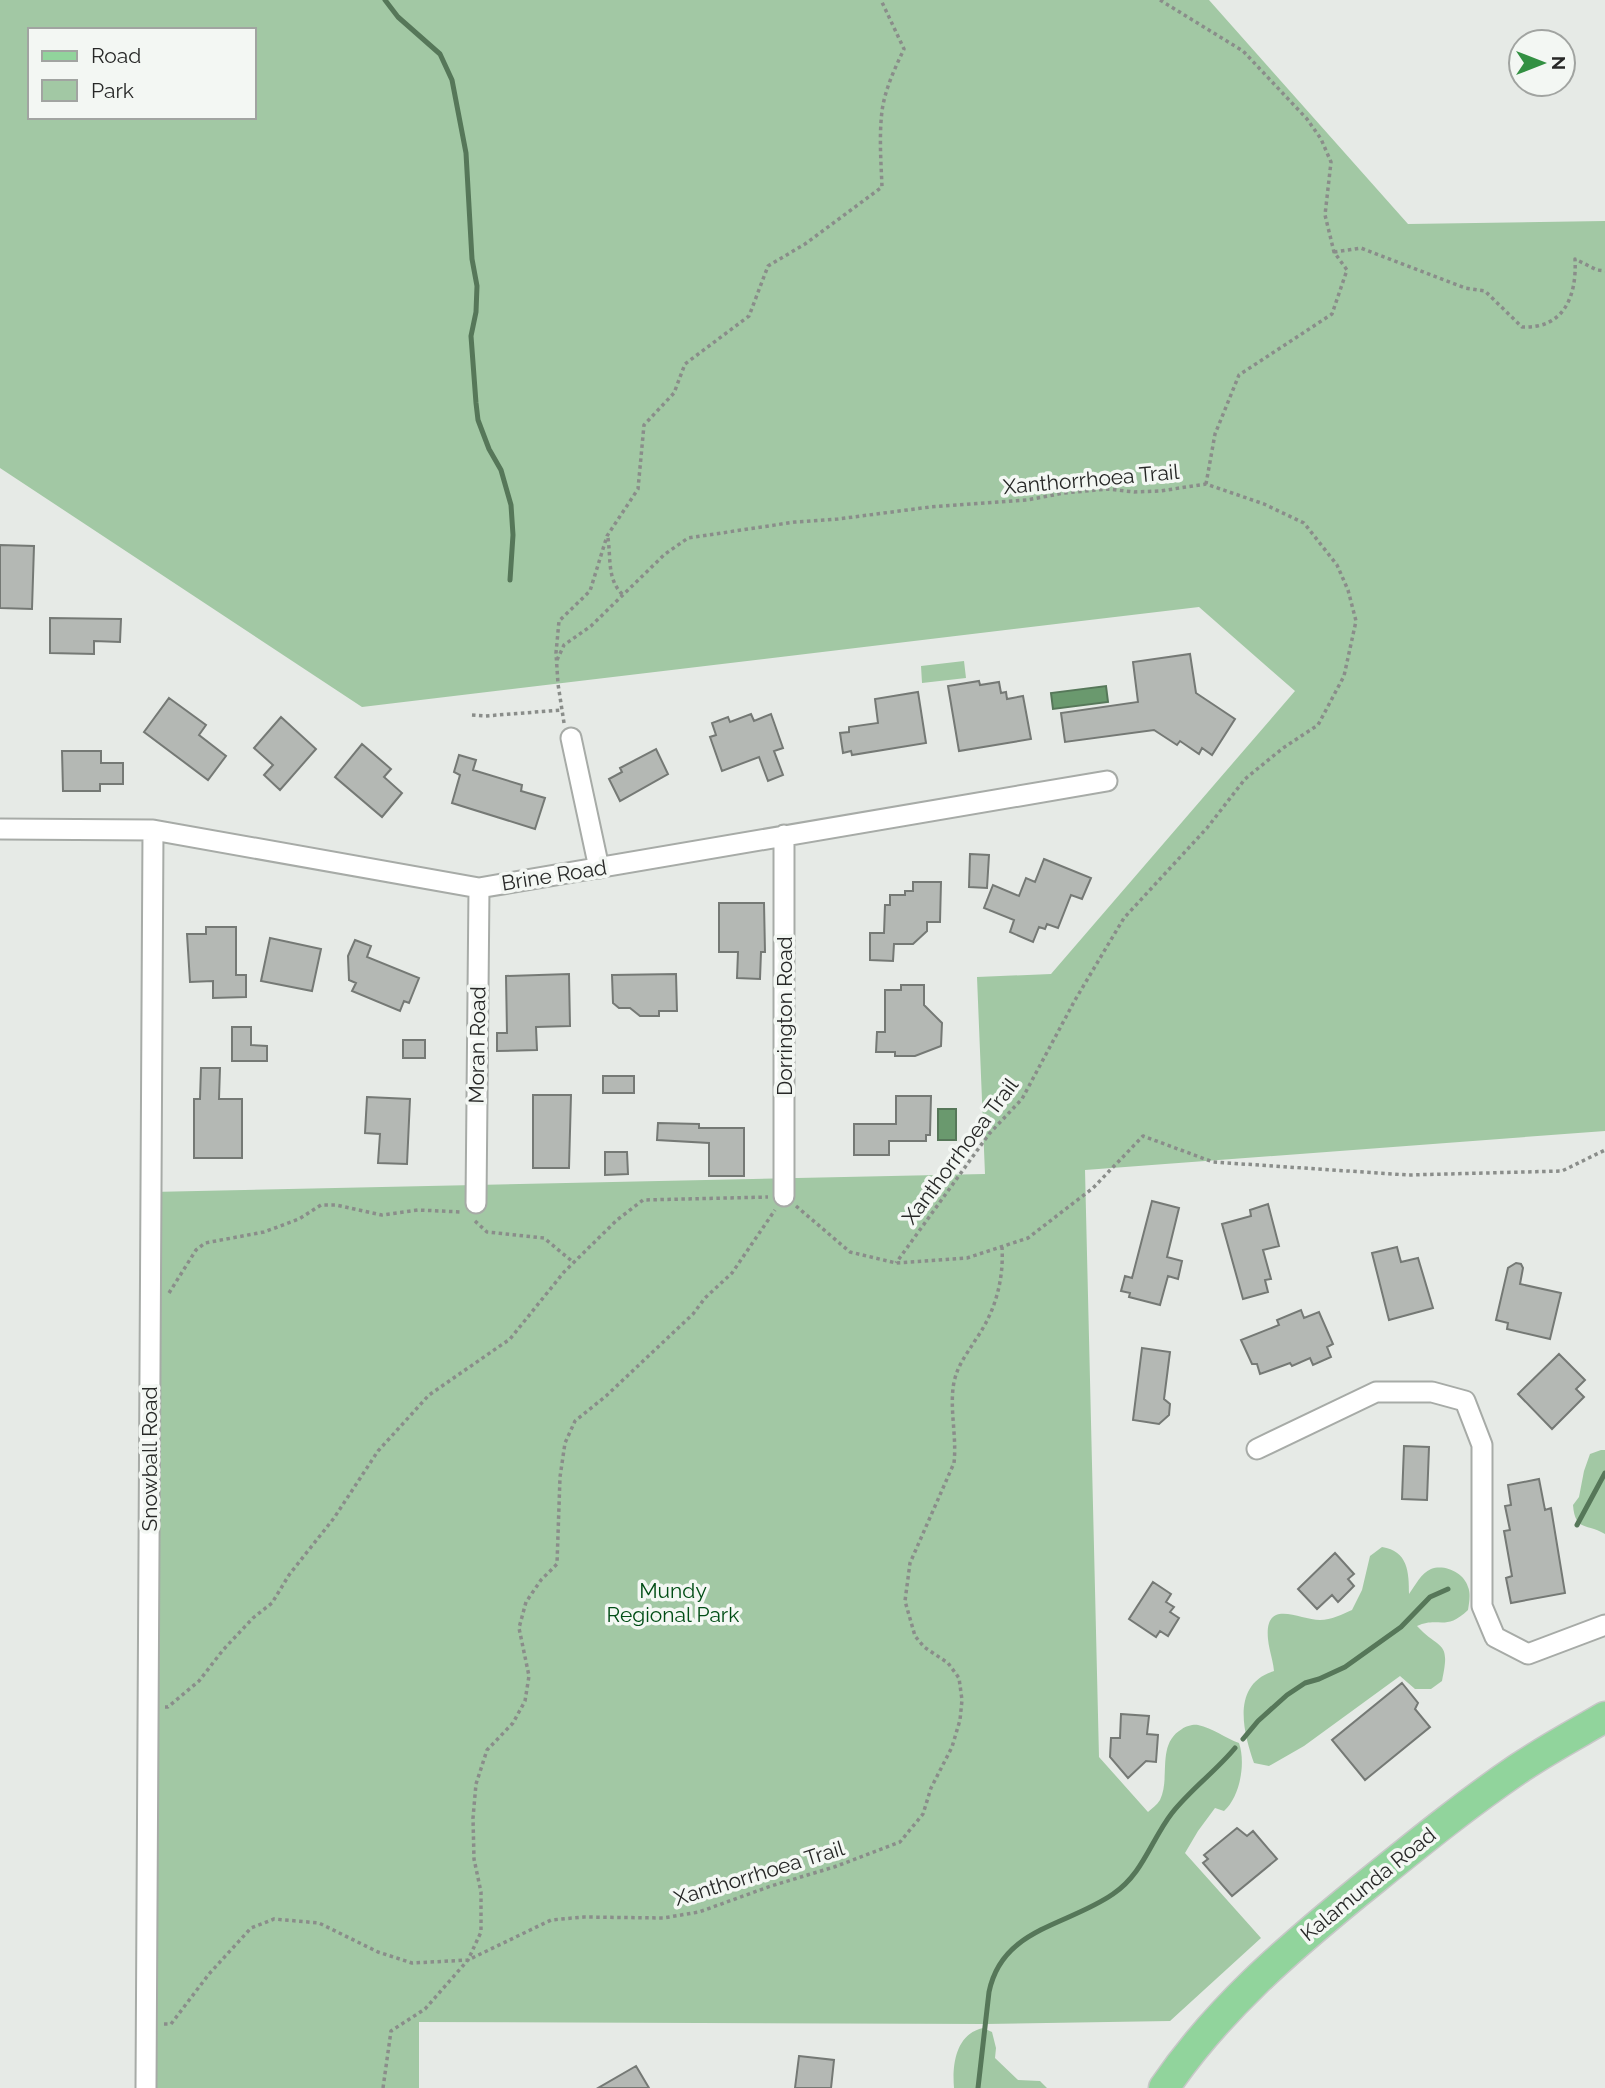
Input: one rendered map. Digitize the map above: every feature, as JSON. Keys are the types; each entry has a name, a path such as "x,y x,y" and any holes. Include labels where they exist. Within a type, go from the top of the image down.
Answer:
{"main road":[{"name":"Kalamunda Road","path":"1164,2088 1204,2035 1238,1997 1290,1947 1466,1806 1521,1767 1605,1717"}],"street":[{"path":"571,738 599,868"},
{"name":"Brine Road","path":"0,829 153,830 479,888 1107,781"},
{"name":"Snowball Road","path":"146,2088 153,830"},
{"name":"Dorrington Road","path":"784,835 784,1196"},
{"name":"Moran Road","path":"476,1203 479,888"},
{"path":"1257,1449 1376,1392 1432,1392 1465,1401 1482,1445 1482,1606 1495,1637 1528,1654 1605,1625"}],"path":[{"path":"571,738 562,710 557,660 559,621 590,591 607,536 638,489 644,425 674,393 685,364 749,316 768,266 805,244 881,187 882,108 890,79 904,49 881,0"},
{"path":"1160,0 1243,51 1307,119 1321,139 1331,162 1325,215 1334,252 1347,270 1332,314 1238,375 1215,434 1206,484"},
{"path":"1334,252 1361,248 1465,288 1485,291 1522,327 1537,328 1559,316 1573,295 1576,280 1575,259 1605,271"},
{"name":"Xanthorrhoea Trail","path":"557,660 564,645 591,626 665,554 688,538 717,531 930,507 1027,500 1064,493 1108,489 1160,491 1206,484 1264,504 1304,523 1336,565 1348,590 1356,621 1344,676 1318,725 1283,748 1245,779 1207,828 1124,918 1075,1000 1023,1099 989,1134 896,1263"},
{"path":"607,536 611,578 615,587 623,594"},
{"path":"472,715 562,710"},
{"path":"148,1706 168,1707 199,1681 253,1618 272,1603 289,1575 334,1518 378,1451 429,1395 510,1339 574,1262 643,1200 784,1196 850,1252 896,1263 967,1258 1028,1238 1093,1188 1143,1136 1213,1162 1408,1175 1562,1171 1605,1150"},
{"path":"383,2088 391,2031 425,2009 468,1960 481,1933 481,1892 474,1858 476,1784 487,1750 513,1723 525,1701 529,1676 519,1628 526,1602 541,1580 557,1564 560,1477 565,1443 575,1421 606,1396 693,1314 705,1298 732,1273 784,1196"},
{"path":"476,1203 474,1220 487,1232 544,1238 574,1262"},
{"path":"168,1294 197,1250 205,1243 264,1232 299,1219 321,1205 336,1205 382,1215 418,1210 463,1212 476,1203"},
{"name":"Xanthorrhoea Trail","path":"468,1960 551,1920 584,1917 663,1918 699,1912 900,1842 923,1814 931,1788 952,1747 960,1720 962,1700 959,1678 948,1664 924,1647 915,1636 909,1621 905,1601 910,1563 954,1462 954,1384 961,1360 989,1317 1000,1286 1002,1247"},
{"path":"146,2024 171,2024 209,1974 251,1928 274,1919 319,1923 378,1952 412,1963 468,1960"}],"green space":[{"name":"Mundy Regional Park","path":"0,0 1209,0 1408,224 1605,221 1605,1131 1085,1170 1099,1757 1148,1812 1160,1800 1167,1752 1174,1735 1182,1729 1198,1725 1239,1743 1242,1770 1238,1789 1224,1811 1215,1808 1185,1853 1261,1938 1170,2021 986,2024 419,2022 419,2088 146,2088 151,1192 985,1174 977,977 1051,974 1295,691 1199,607 362,707 0,468"},
{"path":"964,661 966,678 922,683 921,666"},
{"path":"1605,1450 1605,1534 1579,1523 1573,1505 1579,1497 1590,1454"},
{"path":"1382,1547 1391,1549 1402,1558 1407,1571 1409,1594 1424,1573 1431,1569 1453,1571 1466,1582 1470,1598 1468,1610 1448,1622 1431,1622 1417,1626 1442,1647 1445,1658 1442,1681 1431,1689 1415,1689 1400,1676 1304,1746 1269,1766 1254,1763 1246,1737 1244,1710 1251,1686 1260,1677 1274,1671 1268,1639 1268,1626 1272,1618 1285,1614 1324,1620 1352,1610 1362,1590 1370,1556"},
{"path":"983,2028 992,2032 996,2048 995,2058 1018,2080 1040,2081 1047,2088 954,2088 955,2060 961,2043 974,2031"}],"shaded area":[{"path":"1106,686 1108,702 1053,709 1051,693"},
{"path":"938,1109 956,1109 956,1140 938,1140"}],"building":[{"path":"0,545 34,546 32,609 0,608"},
{"path":"50,618 121,619 120,642 94,641 94,654 50,653"},
{"path":"1190,654 1196,693 1235,719 1212,755 1202,748 1199,754 1180,741 1177,745 1154,730 1065,742 1061,713 1138,702 1133,662"},
{"path":"979,681 980,685 999,682 1001,693 1006,692 1007,699 1023,696 1031,739 959,751 948,686"},
{"path":"918,692 926,743 852,755 851,751 843,753 840,733 849,732 849,727 878,723 875,699"},
{"path":"169,698 206,725 199,735 226,756 208,780 144,732"},
{"path":"751,714 754,721 771,714 783,748 774,751 783,775 768,781 759,757 722,771 710,737 716,735 712,723 728,717 730,722"},
{"path":"281,717 316,749 280,790 264,775 273,765 254,748"},
{"path":"362,744 391,769 384,777 402,793 382,817 335,777"},
{"path":"656,749 668,774 620,801 609,779 622,772 620,768"},
{"path":"62,751 101,751 101,763 123,763 123,784 100,784 100,791 63,791"},
{"path":"459,755 476,760 473,770 522,785 521,791 545,798 535,829 452,803 460,775 454,772"},
{"path":"970,854 989,855 987,888 969,887"},
{"path":"1044,859 1091,878 1082,899 1071,895 1058,928 1047,924 1045,929 1039,927 1033,942 1010,932 1014,920 984,908 993,885 1019,896 1026,878 1035,882"},
{"path":"913,882 941,882 940,922 927,922 927,931 913,944 894,944 893,961 870,960 870,933 884,933 885,905 890,905 890,895 905,895 905,891 913,891"},
{"path":"719,903 764,903 765,952 761,952 760,979 737,978 738,952 719,952"},
{"path":"206,927 236,927 236,975 246,975 246,997 213,998 213,981 190,982 187,934 206,934"},
{"path":"270,938 321,949 312,991 261,981"},
{"path":"355,940 371,946 367,957 419,978 409,1003 404,1001 400,1011 352,991 356,983 349,980 348,956"},
{"path":"569,974 570,1026 536,1027 537,1050 497,1051 497,1033 507,1033 506,976"},
{"path":"676,974 677,1011 659,1011 659,1016 640,1016 630,1008 619,1008 613,1003 612,975"},
{"path":"901,985 924,985 924,1005 942,1023 941,1046 915,1056 876,1052 877,1032 885,1032 885,990 901,990"},
{"path":"232,1027 251,1027 251,1045 267,1046 267,1061 232,1061"},
{"path":"403,1040 425,1040 425,1058 403,1058"},
{"path":"201,1068 220,1068 219,1099 242,1099 242,1158 194,1158 194,1099 200,1099"},
{"path":"603,1076 634,1076 634,1093 603,1093"},
{"path":"533,1095 571,1095 569,1168 533,1168"},
{"path":"896,1096 931,1096 930,1135 926,1135 926,1141 889,1141 889,1155 854,1155 854,1124 896,1124"},
{"path":"367,1097 410,1099 407,1164 378,1163 380,1134 365,1133"},
{"path":"658,1123 699,1124 699,1128 744,1128 744,1176 709,1176 709,1143 657,1140"},
{"path":"605,1152 627,1152 628,1174 605,1175"},
{"path":"1152,1201 1179,1208 1167,1257 1182,1261 1178,1279 1168,1276 1160,1305 1129,1297 1130,1293 1121,1291 1125,1276 1132,1278"},
{"path":"1268,1204 1279,1246 1263,1250 1271,1279 1265,1280 1268,1292 1243,1299 1222,1224 1251,1216 1250,1210"},
{"path":"1397,1247 1401,1262 1418,1258 1433,1308 1389,1320 1372,1253"},
{"path":"1516,1263 1523,1268 1520,1284 1561,1293 1550,1339 1507,1329 1508,1323 1496,1320 1508,1268"},
{"path":"1301,1310 1304,1318 1319,1312 1333,1344 1327,1347 1331,1357 1313,1365 1310,1358 1292,1366 1290,1363 1260,1374 1257,1364 1252,1364 1241,1340 1279,1325 1277,1320"},
{"path":"1142,1348 1170,1352 1164,1399 1170,1404 1169,1415 1159,1424 1133,1420"},
{"path":"1559,1354 1585,1380 1576,1389 1584,1397 1552,1429 1518,1394"},
{"path":"1404,1446 1429,1447 1427,1500 1402,1499"},
{"path":"1539,1479 1545,1510 1551,1508 1565,1593 1511,1603 1506,1578 1512,1576 1504,1531 1510,1530 1505,1506 1511,1505 1508,1485"},
{"path":"1335,1553 1354,1574 1348,1579 1354,1586 1338,1602 1332,1595 1317,1609 1298,1589"},
{"path":"1153,1582 1171,1594 1166,1602 1174,1607 1170,1612 1179,1618 1168,1636 1160,1631 1156,1637 1129,1619"},
{"path":"1402,1683 1418,1703 1415,1709 1430,1727 1365,1780 1332,1740"},
{"path":"1121,1714 1149,1716 1147,1734 1158,1735 1156,1762 1146,1761 1128,1778 1110,1757 1111,1738 1120,1738"},
{"path":"1237,1828 1247,1836 1253,1831 1277,1859 1232,1896 1203,1863 1208,1859 1204,1855"},
{"path":"799,2056 834,2060 831,2088 795,2088"},
{"path":"636,2066 649,2088 598,2088"}],"waterway":[{"path":"385,0 398,17 440,54 452,80 466,153 472,259 477,286 476,312 471,336 476,403 478,420 489,449 501,470 511,505 513,535 510,580"},
{"path":"1577,1525 1605,1473"},
{"path":"1243,1739 1258,1721 1287,1695 1305,1683 1345,1667 1401,1627 1430,1597 1448,1589"},
{"path":"978,2088 989,1992 996,1971 1007,1954 1039,1931 1095,1905 1123,1886 1139,1867 1172,1813 1235,1748"}]}
